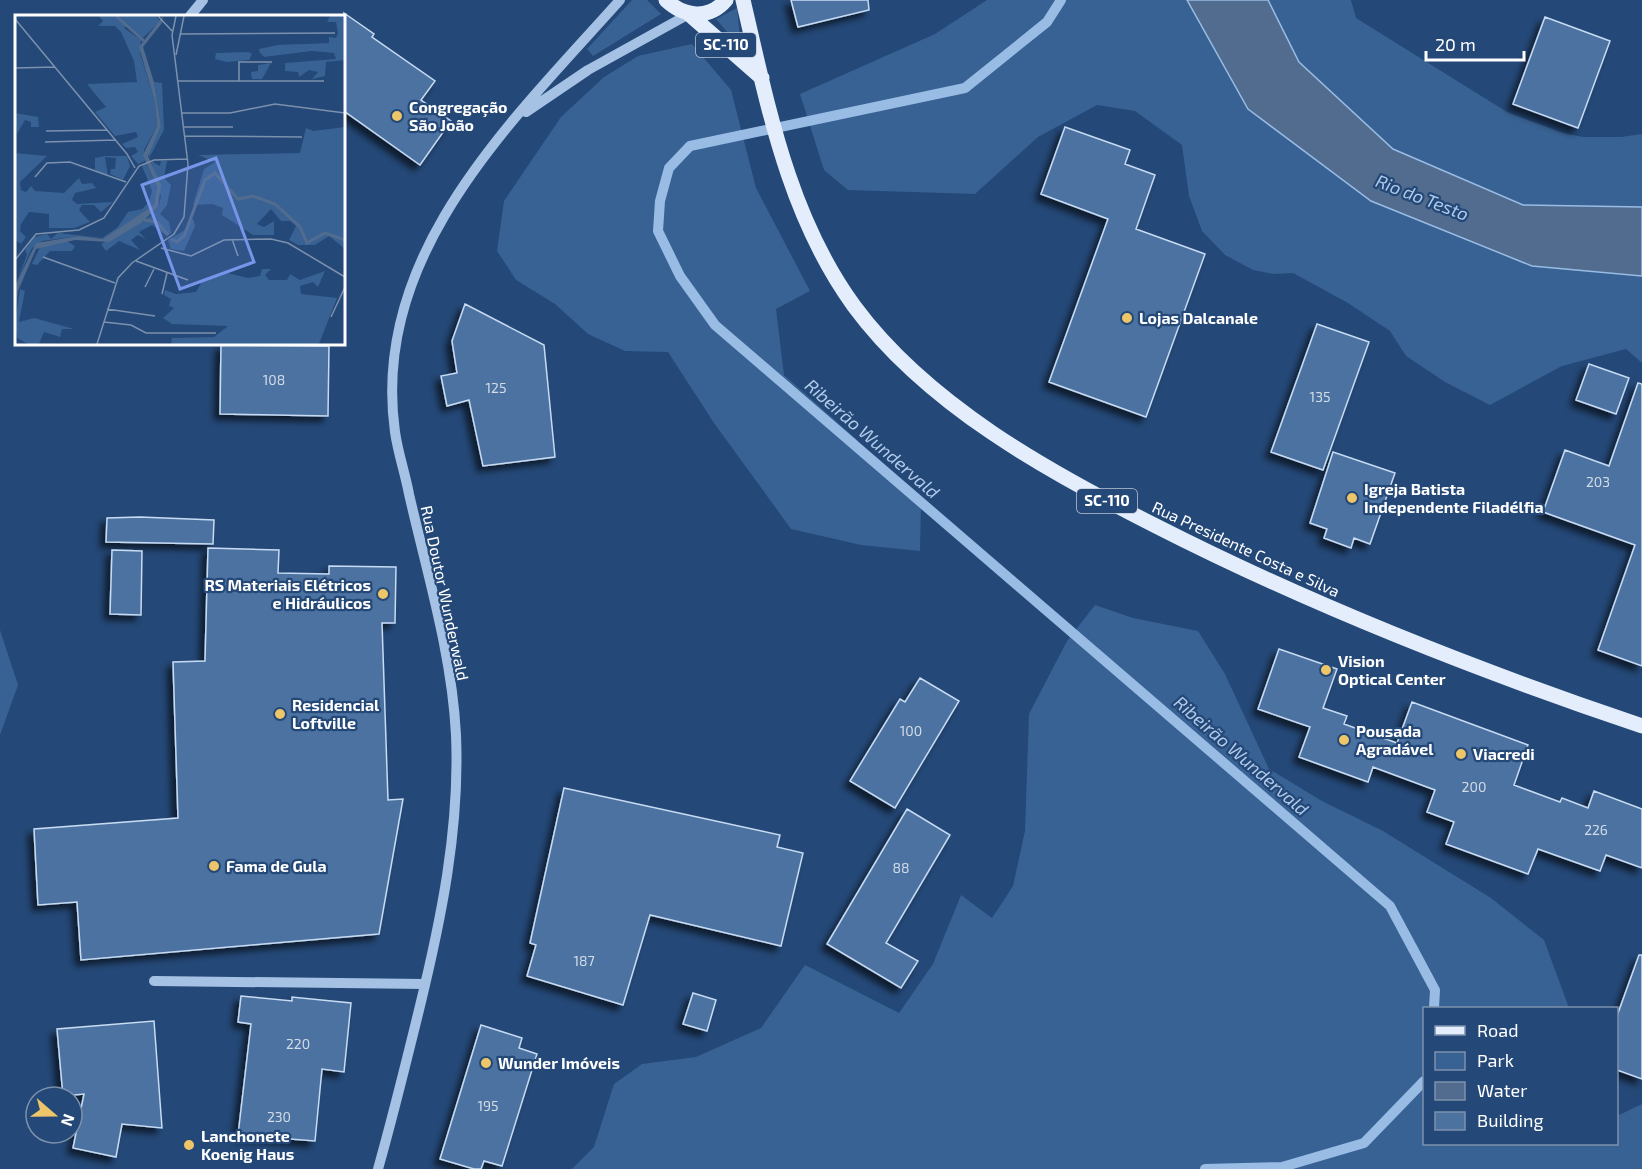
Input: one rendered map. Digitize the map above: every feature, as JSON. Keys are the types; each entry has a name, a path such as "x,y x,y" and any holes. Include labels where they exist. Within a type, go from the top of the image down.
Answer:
{"main road":[{"path":"666,0 676,9 689,14 714,10 726,0"},
{"name":"SC-110","path":"743,0 762,78"},
{"name":"SC-110","path":"689,14 762,78"},
{"name":"Rua Presidente Costa e Silva","path":"762,78 794,195 808,227 854,305 877,333 920,376 974,420 1041,464 1110,503 1306,599 1470,663 1642,726"}],"street":[{"path":"191,15 203,0"},
{"name":"Rua Doutor Wunderwald","path":"378,1169 425,984 449,865 457,796 456,732 445,651 395,432 392,383 396,332 411,280 431,237 460,192 513,120 620,0"},
{"name":"Rua Doutor Wunderwald","path":"513,120 588,70 689,14"},
{"path":"153,981 425,984"}],"green space":[{"path":"632,0 647,0 661,14 593,56 587,49"},
{"path":"987,0 1187,0 1248,109 1532,266 1642,276 1642,363 1626,349 1562,366 1490,405 1445,382 1406,356 1390,331 1348,303 1293,273 1273,274 1253,270 1225,255 1202,231 1189,196 1182,145 1135,111 1097,105 1038,137 975,194 848,190 824,170 800,94 935,34"},
{"path":"1268,0 1351,0 1356,18 1507,112 1563,133 1583,137 1621,137 1642,134 1642,207 1523,205 1393,149 1298,62"},
{"path":"737,8 741,48 716,19"},
{"path":"692,44 731,90 756,188 810,291 776,309 784,375 855,438 921,506 920,551 861,545 791,529 714,423 668,352 625,351 588,334 555,304 516,280 497,251 504,201 561,117 604,77 638,56"},
{"path":"1095,605 1133,618 1198,631 1225,674 1269,769 1322,801 1383,831 1491,898 1544,940 1569,1007 1423,1007 1423,1145 1618,1145 1618,1116 1642,1104 1642,1169 572,1169 594,1147 614,1084 642,1064 696,1057 761,1028 805,965 899,1013 933,964 961,895 992,918 1013,886 1025,831 1029,714 1067,641"},
{"path":"0,630 18,685 0,735"}],"water":[{"name":"Rio do Testo","path":"1187,0 1268,0 1299,62 1393,149 1523,205 1642,207 1642,276 1532,266 1371,201 1248,109"}],"building":[{"path":"791,0 868,0 869,10 798,27"},
{"name":"Congregação São João","path":"344,13 374,34 372,37 435,81 421,100 451,121 420,165 345,112"},
{"path":"1545,17 1610,41 1578,128 1513,104"},
{"name":"Lojas Dalcanale","path":"1065,127 1130,150 1125,164 1155,175 1136,229 1205,254 1146,417 1049,382 1108,219 1041,194"},
{"path":"465,304 544,345 555,457 483,466 469,400 447,406 441,376 457,373 452,341"},
{"path":"1317,324 1369,342 1323,470 1271,452"},
{"path":"221,345 329,346 328,416 220,414"},
{"path":"1589,364 1629,378 1616,414 1576,400"},
{"path":"1638,383 1642,384 1642,666 1598,650 1635,545 1543,512 1565,450 1609,466"},
{"name":"Igreja Batista Independente Filadélfia","path":"1333,452 1395,473 1370,544 1354,538 1351,548 1324,538 1327,529 1310,523"},
{"path":"107,518 214,520 213,544 106,542"},
{"path":"208,548 279,550 278,573 329,574 329,566 396,567 395,623 382,623 388,800 403,799 379,934 81,960 77,902 38,905 34,829 178,818 173,662 205,661"},
{"path":"112,550 142,551 141,615 110,614"},
{"path":"1279,649 1337,669 1323,708 1347,716 1344,724 1397,743 1412,702 1528,745 1514,785 1560,802 1562,798 1588,808 1594,791 1642,809 1642,868 1606,855 1600,871 1538,849 1528,874 1446,844 1454,822 1427,812 1435,790 1373,767 1368,782 1299,757 1310,727 1258,709"},
{"path":"920,678 959,701 895,808 850,781 900,699 905,702"},
{"path":"564,788 780,835 777,847 803,853 781,946 650,915 623,1005 527,976 536,945 530,943"},
{"path":"907,809 950,835 886,943 918,961 901,988 827,944"},
{"path":"1639,955 1642,955 1642,1079 1618,1070 1618,1013"},
{"path":"693,993 716,1000 707,1031 683,1024"},
{"path":"241,996 292,1001 292,997 351,1003 344,1072 322,1069 315,1141 238,1135 251,1024 238,1022"},
{"path":"154,1021 162,1128 122,1124 116,1157 73,1148 74,1145 84,1145 84,1085 62,1085 57,1029"},
{"path":"481,1025 522,1038 519,1048 537,1054 502,1166 484,1161 481,1169 474,1169 440,1159"}],"waterway":[{"name":"Ribeirão Wundervald","path":"1061,0 1047,22 965,88 690,146 669,168 660,201 658,231 680,276 715,325 1390,906 1435,990 1434,1007"},
{"name":"Ribeirão Wundervald","path":"1205,1169 1282,1167 1364,1143 1423,1082"}],"place":[{"name":"Congregação São João","path":"397,116"},
{"name":"Lojas Dalcanale","path":"1127,318"},
{"name":"Igreja Batista Independente Filadélfia","path":"1352,498"},
{"name":"RS Materiais Elétricos e Hidráulicos","path":"383,594"},
{"name":"Vision Optical Center","path":"1326,670"},
{"name":"Residencial Loftville","path":"280,714"},
{"name":"Pousada Agradável","path":"1344,740"},
{"name":"Viacredi","path":"1461,754"},
{"name":"Fama de Gula","path":"214,866"},
{"name":"Wunder Imóveis","path":"486,1063"},
{"name":"Lanchonete Koenig Haus","path":"189,1145"}]}
